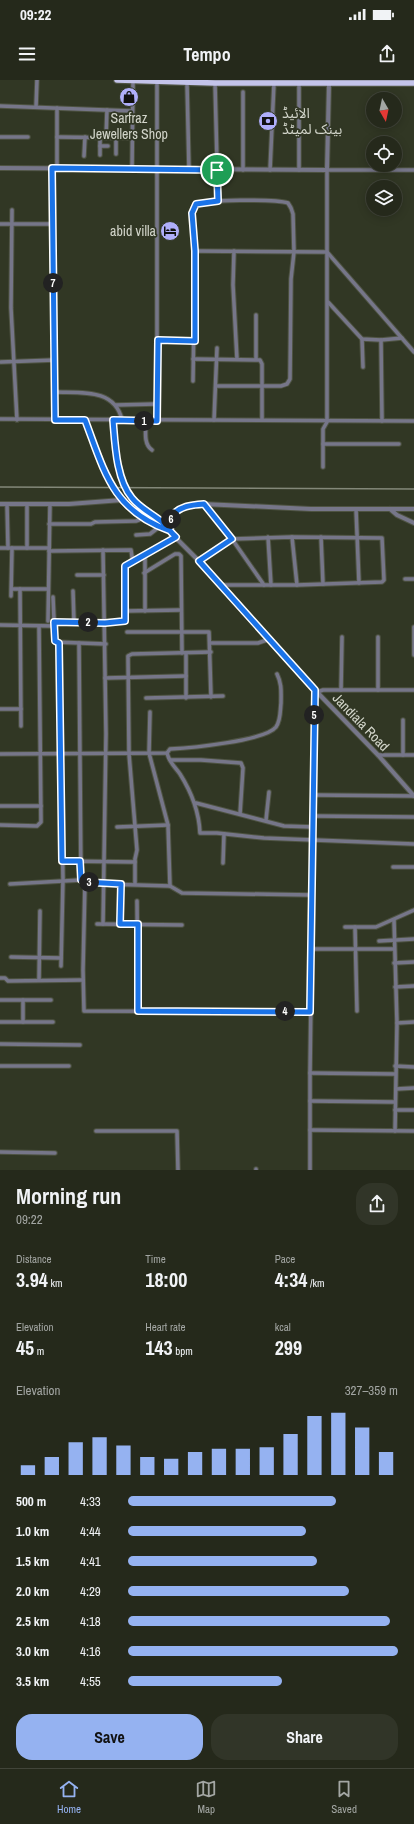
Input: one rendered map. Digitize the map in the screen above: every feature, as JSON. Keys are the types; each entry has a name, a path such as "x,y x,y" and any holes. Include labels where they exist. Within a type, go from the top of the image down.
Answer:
{"highway":[{"path":"117,80 215,84 320,82 414,83"}],"street":[{"path":"36,107 37,80"},
{"path":"132,170 133,81"},
{"path":"157,82 157,421"},
{"path":"187,83 189,170"},
{"path":"270,170 274,83"},
{"path":"299,83 299,170"},
{"path":"323,467 323,429 327,422 327,170 329,83"},
{"path":"215,84 218,201"},
{"path":"243,170 244,92"},
{"path":"0,106 132,111"},
{"path":"57,168 58,108"},
{"path":"106,138 107,110"},
{"path":"0,137 28,137"},
{"path":"57,137 132,138"},
{"path":"84,156 85,138"},
{"path":"100,138 100,156"},
{"path":"116,138 116,154"},
{"path":"100,146 108,146"},
{"path":"0,168 132,170 414,170"},
{"path":"52,168 55,420"},
{"path":"194,381 195,251 192,213 195,205 201,202 218,201 288,203 292,208 293,214 294,252 291,279 290,378 284,385 216,386"},
{"path":"12,210 11,302 17,420"},
{"path":"0,224 52,224"},
{"path":"195,251 327,252 414,352"},
{"path":"234,251 233,285 237,359"},
{"path":"328,302 362,340 363,367"},
{"path":"256,315 256,359"},
{"path":"362,340 402,338"},
{"path":"158,340 195,341"},
{"path":"381,340 382,421"},
{"path":"214,420 217,348"},
{"path":"194,359 260,360 262,364 262,420"},
{"path":"1,362 55,360"},
{"path":"55,392 86,393 106,397 116,405 122,420"},
{"path":"116,405 156,404"},
{"path":"0,419 146,421 262,420 327,422 414,421"},
{"path":"85,420 112,487 122,500 142,516 159,527 168,530 171,526 171,516 181,508 188,505 204,504 356,509 414,509"},
{"name":"Jandiala Road","path":"113,420 117,460 127,491 141,507 163,522 168,530 199,561 316,691 378,755 414,796"},
{"path":"146,421 146,443 148,448 152,450"},
{"path":"323,444 399,444"},
{"path":"0,504 50,504 122,500"},
{"path":"7,504 12,589 11,596"},
{"path":"27,504 28,548"},
{"path":"48,620 50,504"},
{"path":"204,504 232,539 264,585"},
{"path":"356,509 359,583"},
{"path":"390,509 414,523"},
{"path":"49,524 91,524 94,522 136,521 142,516"},
{"path":"136,535 150,534 159,527"},
{"path":"0,626 39,626 74,622 105,623 125,621 124,568 126,565 145,556 176,537"},
{"path":"268,537 271,585"},
{"path":"199,561 232,539 268,537 382,538 384,581 297,585 221,585"},
{"path":"292,537 297,585"},
{"path":"321,537 323,584"},
{"path":"0,548 131,550 132,563"},
{"path":"103,550 106,644 103,924"},
{"path":"144,573 176,554 180,554 181,632 186,676 186,698"},
{"path":"145,556 145,611"},
{"path":"77,575 104,575"},
{"path":"405,579 414,579"},
{"path":"12,589 48,589"},
{"path":"20,589 21,726"},
{"path":"73,591 74,622"},
{"path":"53,597 55,641 59,643 106,644"},
{"path":"125,611 181,610"},
{"path":"0,825 40,825 39,626"},
{"path":"414,627 414,655"},
{"path":"127,632 209,631 211,643 211,696"},
{"path":"341,690 342,637"},
{"path":"378,637 378,690"},
{"path":"211,643 258,643 270,640"},
{"path":"59,643 63,882 61,966"},
{"path":"79,643 81,880"},
{"path":"135,884 135,862 137,850 129,754 128,657 130,655 211,652"},
{"path":"0,754 81,752 129,754 167,753 170,749 205,746 267,734 273,730 280,719 282,683 277,674"},
{"path":"105,678 186,676"},
{"path":"310,1170 310,1012 316,691 414,690"},
{"path":"146,698 223,696"},
{"path":"0,709 21,709"},
{"path":"150,712 149,753 168,825 170,886"},
{"path":"403,720 403,755"},
{"path":"167,753 196,803 200,833 264,838 414,844"},
{"path":"378,755 414,755"},
{"path":"170,760 241,763 243,768 240,814"},
{"path":"266,820 269,792"},
{"path":"314,795 414,796"},
{"path":"196,803 290,827 313,827"},
{"path":"0,806 41,806"},
{"path":"313,816 414,817"},
{"path":"117,827 168,825"},
{"path":"223,863 224,834"},
{"path":"62,861 135,862"},
{"path":"393,867 414,867"},
{"path":"10,884 81,880 85,882 104,884 170,886 182,893 312,895"},
{"path":"85,882 83,980 84,1011 310,1012"},
{"path":"120,924 121,884"},
{"path":"137,901 138,1011"},
{"path":"39,980 40,910"},
{"path":"344,927 376,927 414,910"},
{"path":"394,920 394,963 397,1023 395,1066 395,1131"},
{"path":"97,924 182,926"},
{"path":"355,927 357,1011"},
{"path":"379,941 414,939"},
{"path":"311,949 394,949"},
{"path":"11,957 61,958"},
{"path":"394,963 414,962"},
{"path":"0,978 8,980 83,980"},
{"path":"395,987 414,986"},
{"path":"0,1000 51,1000"},
{"path":"23,1000 24,1022"},
{"path":"0,1022 53,1022"},
{"path":"397,1023 414,1022"},
{"path":"0,1044 80,1045"},
{"path":"0,1066 69,1066"},
{"path":"395,1066 414,1067"},
{"path":"310,1073 395,1074"},
{"path":"396,1089 414,1088"},
{"path":"310,1101 395,1102"},
{"path":"395,1110 414,1110"},
{"path":"310,1130 414,1131"},
{"path":"96,1131 177,1131 178,1170"},
{"path":"0,1152 55,1153"}],"railway":[{"path":"0,487 414,489"}],"place":[{"name":"Sarfraz Jewellers Shop","path":"129,97"},
{"name":"الائیڈ بینک لمیٹڈ","path":"268,121"},
{"name":"abid villa","path":"170,231"}],"route":[{"path":"217,170 52,168 55,420 85,420 112,487 131,509 159,527 168,530 171,526 172,514 181,508 188,505 204,504 215,520 232,539 199,561 315,690 310,1012 138,1011 138,924 120,924 121,884 85,882 81,880 80,861 62,861 59,643 55,642 54,622 105,623 125,621 125,566 176,537 168,530 163,522 141,507 127,491 117,460 113,420 157,421 156,404 158,340 195,341 195,251 192,213 196,204 201,202 218,201 217,170"}]}
